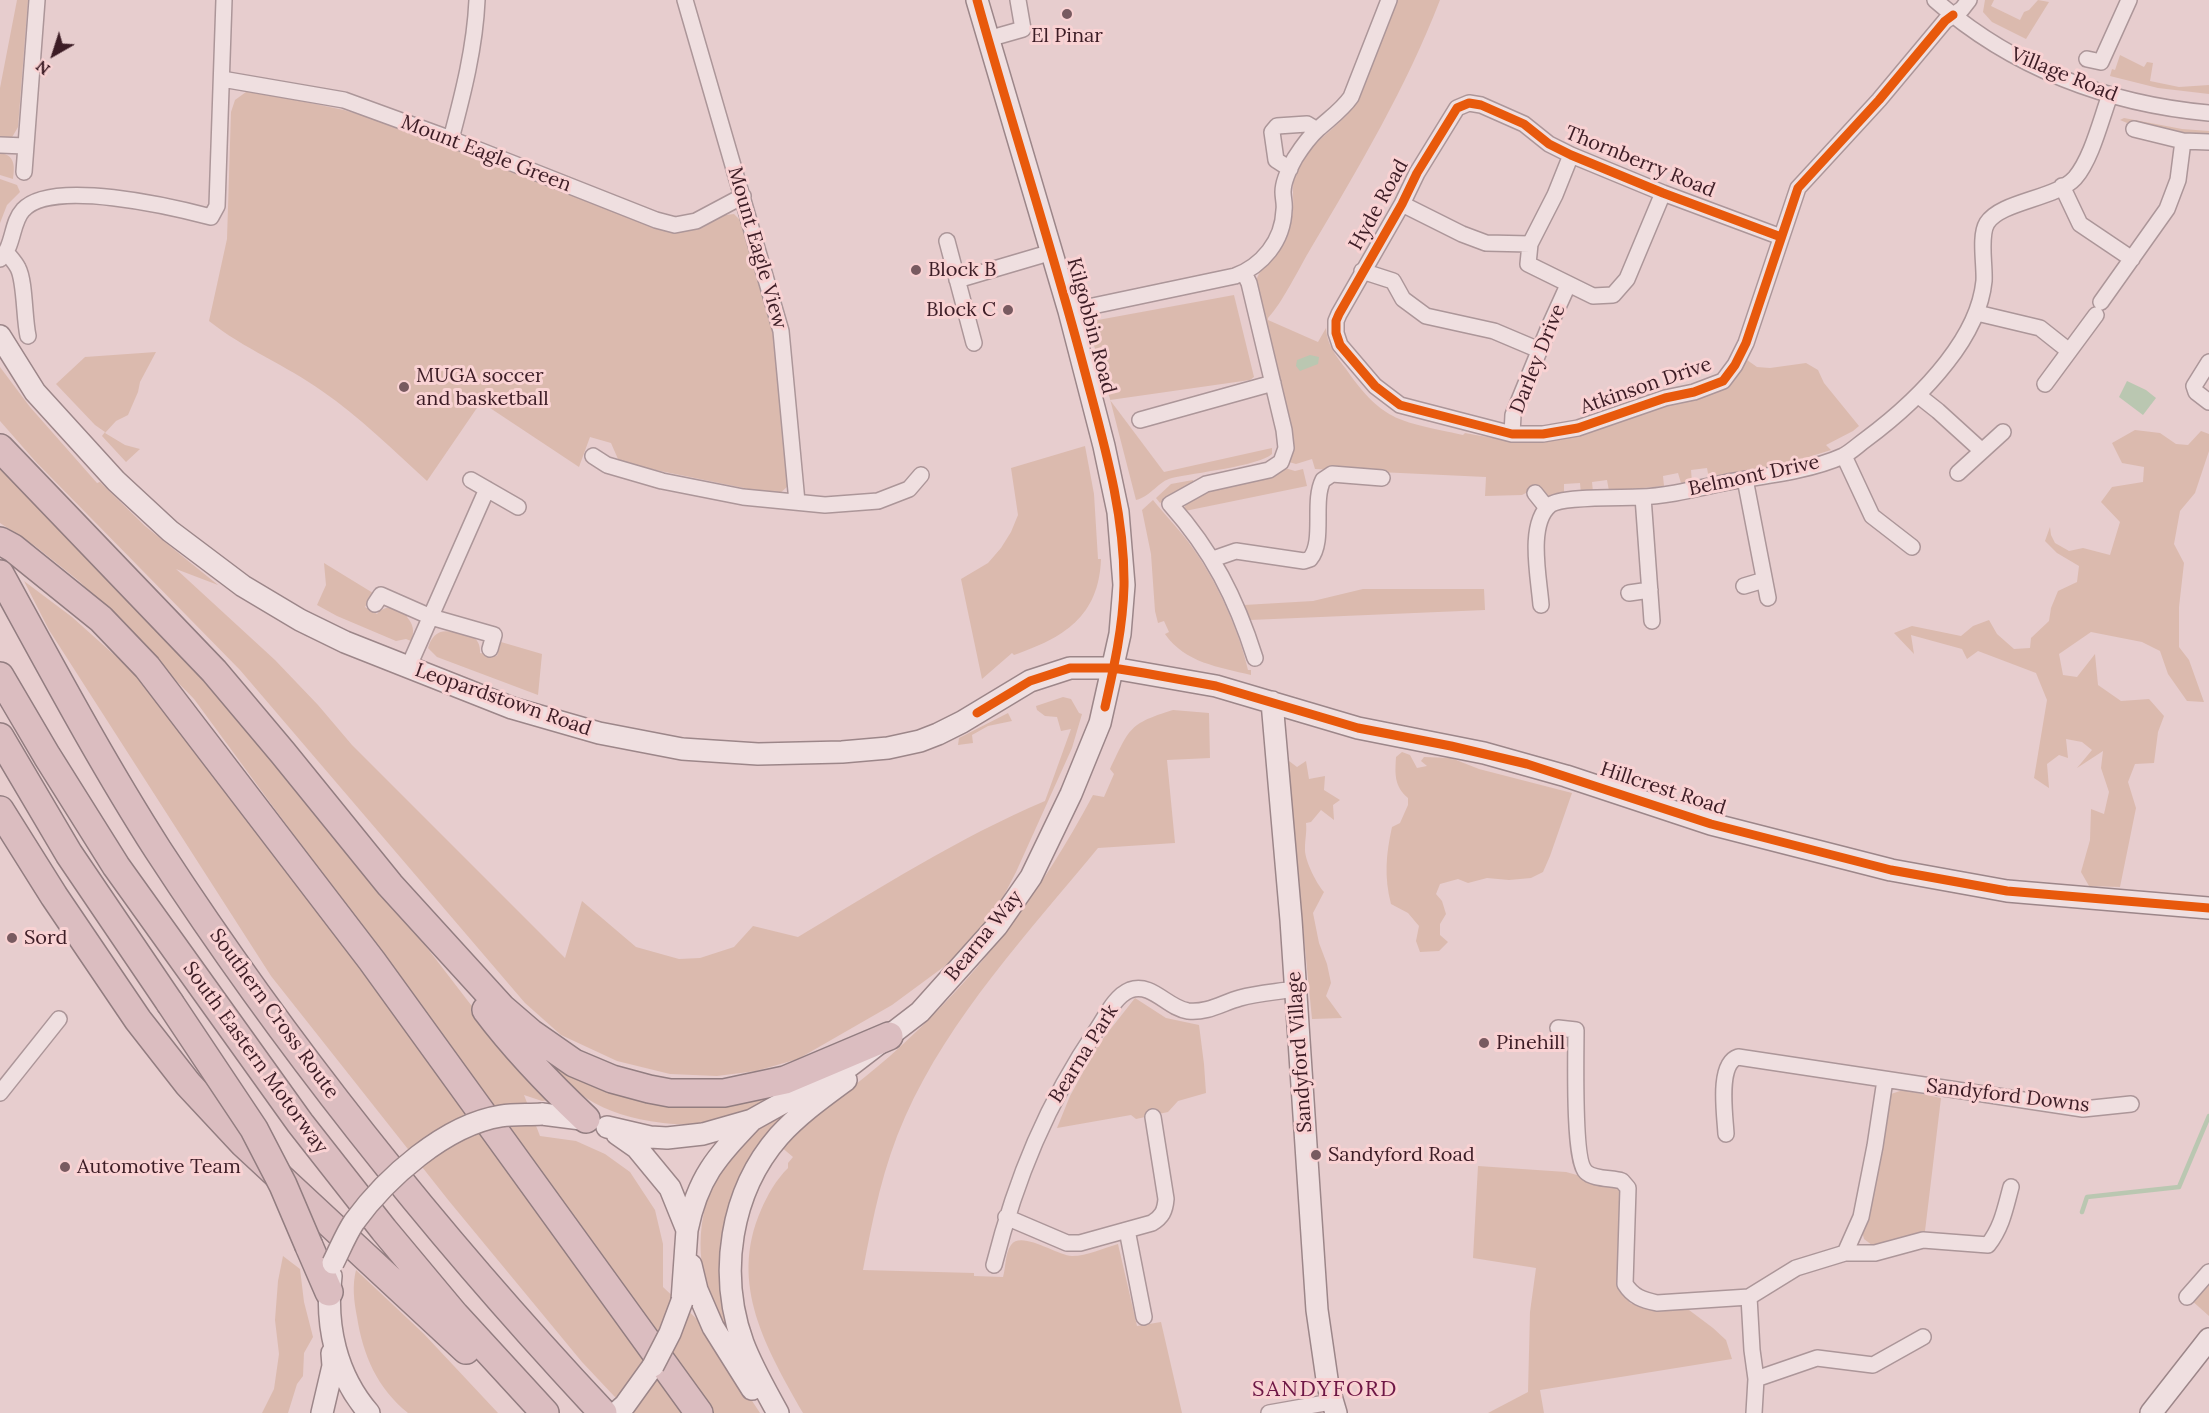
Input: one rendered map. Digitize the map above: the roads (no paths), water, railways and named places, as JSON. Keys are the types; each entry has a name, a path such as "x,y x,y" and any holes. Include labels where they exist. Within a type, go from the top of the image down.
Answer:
{"highway":[{"path":"0,448 214,671 390,885 512,1043 552,1087 597,1123"},
{"path":"0,541 13,548 101,619 147,667 263,816 417,1022 699,1413"},
{"name":"Southern Cross Route","path":"0,574 85,730 146,830 264,1005 371,1146 433,1223 489,1289 603,1413"},
{"name":"South Eastern Motorway","path":"0,676 116,866 300,1124 454,1315 545,1413"},
{"path":"0,737 69,854 254,1129 284,1185 329,1292"},
{"path":"0,810 54,896 138,1020 188,1084 243,1143 364,1258 485,1367 527,1413"},
{"path":"390,885 502,1008 531,1033 574,1063 612,1079 670,1093 724,1093 785,1080 889,1036"}],"main road":[{"name":"Kilgobbin Road","path":"978,0 1069,311 1104,446 1118,512 1124,585 1120,634 1113,668"},
{"name":"Leopardstown Road","path":"0,336 25,378 46,405 116,481 170,531 213,565 272,604 345,642 512,708 599,733 682,749 779,754 864,750 912,743 938,734 1030,681 1070,668 1113,668"},
{"name":"Hillcrest Road","path":"1113,668 1216,686 1358,728 1527,764 1711,824 1891,870 2018,892 2209,908"},
{"name":"Bearna Way","path":"330,1328 329,1292 333,1263 353,1224 384,1186 427,1150 461,1130 500,1116 542,1114 597,1123 650,1137 667,1138 703,1134 752,1120 851,1065 920,1012 997,926 1031,877 1071,794 1101,723 1113,668"},
{"name":"Sandyford Village","path":"1272,702 1289,895 1317,1310 1334,1407"},
{"path":"778,1413 743,1343 733,1307 730,1256 733,1234 742,1202 757,1166 780,1134 803,1112 897,1038 920,1012"},
{"name":"Bearna Way","path":"616,1413 625,1405 653,1366 670,1333 682,1301 692,1204 708,1170 717,1157 752,1120"},
{"path":"597,1123 637,1149 656,1168 670,1188 687,1240 697,1290 713,1327 768,1413"},
{"path":"322,1413 333,1366 330,1328"},
{"path":"330,1328 344,1373 369,1413"},
{"path":"2151,1413 2209,1339"}],"street":[{"path":"24,172 37,0"},
{"path":"28,336 24,318 21,275 18,268 3,256 19,216 30,204 49,197 98,195 211,217 217,206 224,0"},
{"path":"451,140 465,84 477,0"},
{"name":"Mount Eagle View","path":"686,0 781,331 797,502"},
{"path":"988,39 1023,29 1018,0"},
{"path":"1069,311 1244,273 1262,260 1278,236 1285,208 1283,190 1294,160 1317,130 1344,107 1351,97 1389,0"},
{"name":"Village Road","path":"1935,0 1979,36 2012,55 2074,83 2110,95 2166,108 2209,113"},
{"name":"Atkinson Drive","path":"1336,321 1336,333 1340,345 1375,386 1400,405 1512,434 1543,434 1578,428 1723,381 1746,343 1798,188 1879,100 1945,21 1969,0"},
{"path":"2087,59 2101,62 2129,0"},
{"name":"Mount Eagle Green","path":"222,79 344,100 645,216 675,225 696,220 743,196"},
{"name":"Belmont Drive","path":"1545,510 1552,503 1578,499 1643,497 1777,474 1844,456 1890,422 1919,396 1948,360 1977,313 1984,283 1985,259 1982,238 1987,223 1998,214 2074,179 2088,154 2110,95"},
{"name":"Thornberry Road","path":"1457,108 1469,103 1481,105 1524,124 1549,144 1571,155 1663,193 1781,237"},
{"name":"Hyde Road","path":"1336,321 1417,173 1457,108"},
{"path":"1290,169 1276,160 1272,132 1277,126 1307,124 1317,130"},
{"path":"2134,129 2183,141 2209,142"},
{"path":"2045,384 2167,209 2178,180 2183,141"},
{"path":"0,146 25,146"},
{"path":"1571,155 1555,195 1530,244 1528,264 1593,296 1613,295 1627,279 1663,193"},
{"path":"2062,186 2080,224 2132,259"},
{"path":"1402,204 1462,234 1486,243 1530,244"},
{"path":"947,241 974,344"},
{"path":"957,280 1052,252"},
{"path":"1362,271 1393,281 1402,299 1426,316 1494,331 1539,350"},
{"path":"1244,273 1249,283 1284,430 1286,448 1281,462 1269,470 1206,484 1170,504 1213,559 1229,592 1254,658"},
{"name":"Darley Drive","path":"1512,434 1513,415 1568,285"},
{"path":"1977,313 2040,328 2069,351"},
{"path":"2209,362 2194,386 2196,392 2209,402"},
{"path":"1140,420 1273,383"},
{"path":"1919,396 1982,451"},
{"path":"1958,473 2003,432"},
{"path":"593,456 607,465 662,481 743,497 825,505 878,501 909,489 921,474"},
{"path":"1844,456 1872,516 1912,547"},
{"path":"1213,559 1236,551 1304,561 1310,559 1316,545 1319,492 1323,480 1332,474 1382,478"},
{"path":"1745,479 1768,598"},
{"path":"471,480 518,507"},
{"path":"408,668 487,489"},
{"path":"1535,493 1545,510 1536,530 1541,605"},
{"path":"1643,497 1652,621"},
{"path":"1744,586 1764,580"},
{"path":"1629,593 1650,590"},
{"path":"375,604 381,595 431,616 494,635 490,649"},
{"name":"Bearna Park","path":"994,1265 1006,1217 1042,1123 1087,1044 1119,998 1127,991 1137,988 1148,990 1185,1011 1202,1011 1243,997 1294,989"},
{"path":"0,1093 59,1019"},
{"path":"1558,1028 1576,1030 1577,1128 1581,1164 1584,1171 1591,1175 1622,1181 1628,1188 1624,1284 1630,1292 1644,1300 1658,1303 1749,1297 1796,1268 1845,1253 1875,1253 1923,1240 1988,1245 1997,1234 2003,1220 2011,1187"},
{"name":"Sandyford Downs","path":"1726,1134 1725,1075 1733,1059 1738,1057 2084,1109 2131,1104"},
{"path":"1845,1253 1861,1217 1885,1080"},
{"path":"1006,1217 1066,1243 1080,1243 1152,1223 1160,1218 1165,1210 1164,1177 1153,1117"},
{"path":"1126,1230 1144,1317"},
{"path":"2187,1297 2209,1272"},
{"path":"1749,1297 1756,1379 1754,1413"},
{"path":"1756,1379 1817,1358 1873,1365 1923,1337"},
{"name":"Sandyford Village","path":"1269,1413 1334,1407"}],"waterway":[{"path":"2082,1212 2087,1197 2179,1187 2209,1116"}],"place":[{"name":"El Pinar","path":"1067,14"},
{"name":"Block B","path":"916,270"},
{"name":"Block C","path":"1008,310"},
{"name":"MUGA soccer and basketball","path":"404,387"},
{"name":"Sord","path":"12,938"},
{"name":"Pinehill","path":"1484,1043"},
{"name":"Sandyford Road","path":"1316,1155"},
{"name":"Automotive Team","path":"65,1167"}],"district":[{"name":"SANDYFORD","path":"1325,1390"}]}
